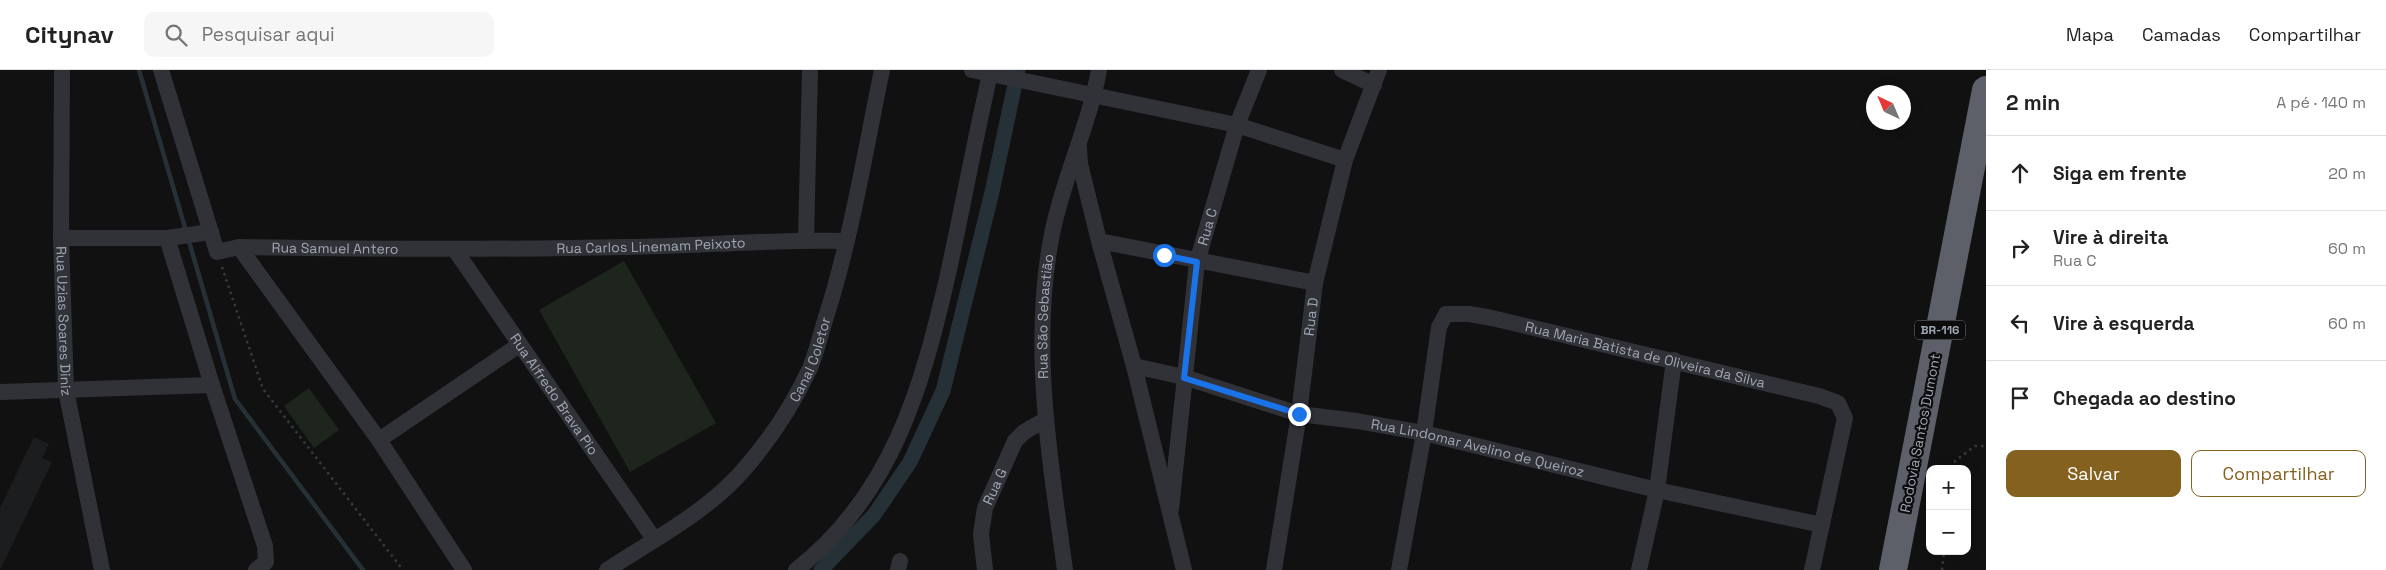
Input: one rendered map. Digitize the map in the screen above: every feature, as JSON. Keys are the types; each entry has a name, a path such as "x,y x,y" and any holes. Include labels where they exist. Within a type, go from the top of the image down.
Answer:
{"highway":[{"name":"Rodovia Santos Dumont","path":"1893,570 1986,90"}],"street":[{"name":"Rua Uzias Soares Diniz","path":"62,70 61,238 66,390 102,570"},
{"path":"161,70 206,233 217,252"},
{"path":"806,240 810,70"},
{"name":"Canal Coletor","path":"607,570 706,504 738,476 768,441 790,406 810,367 848,241 882,70"},
{"path":"972,70 994,73 1094,97 1237,125 1344,160"},
{"name":"Rua São Sebastião","path":"1065,570 1045,420 1042,344 1051,236 1061,193 1094,97 1099,70"},
{"name":"Rua C","path":"1171,509 1197,262 1237,125 1259,70"},
{"path":"1342,70 1376,77"},
{"path":"796,570 816,554 847,523 863,501 886,464 918,389 936,326 994,73"},
{"name":"Rua D","path":"1274,570 1299,414 1315,283 1344,160 1376,77"},
{"path":"1079,141 1080,164 1098,241 1134,366 1171,509 1184,570"},
{"path":"61,238 172,238 206,233"},
{"path":"172,238 212,385 267,553 266,562 256,570"},
{"name":"Rua Carlos Linemam Peixoto","path":"455,250 627,247 806,240 848,241"},
{"path":"1098,241 1197,262 1315,283"},
{"path":"239,247 379,440 464,570"},
{"name":"Rua Samuel Antero","path":"217,252 239,247 455,250"},
{"name":"Rua Alfredo Brava Pio","path":"455,250 654,540"},
{"name":"Rua Maria Batista de Oliveira da Silva","path":"1424,433 1439,327 1446,314 1470,314 1492,318 1674,360 1819,396 1838,403 1845,418 1822,525"},
{"path":"379,440 519,345"},
{"path":"1639,570 1658,490 1674,360"},
{"name":"Rua Lindomar Avelino de Queiroz","path":"1134,366 1184,378 1299,414 1357,420 1424,433 1658,490 1822,525"},
{"path":"0,392 212,385"},
{"name":"Rua G","path":"985,570 981,534 985,508 1015,441 1024,432 1045,420"},
{"path":"1399,570 1424,433"},
{"path":"1812,570 1822,525"}],"path":[{"path":"217,252 263,389 403,570"},
{"path":"1954,465 1955,461 1974,446 1986,446"},
{"path":"1942,570 1944,555"}],"shaded area":[{"path":"624,261 716,423 630,472 539,310"},
{"path":"309,388 339,430 314,448 284,406"},
{"path":"34,437 49,444 42,458 52,462 0,570 0,508"}],"waterway":[{"path":"139,70 235,399 363,570"},
{"path":"821,570 874,515 910,462 943,391 992,192 1018,70"}],"route":[{"path":"1164,255 1197,262 1184,378 1299,414"}]}
